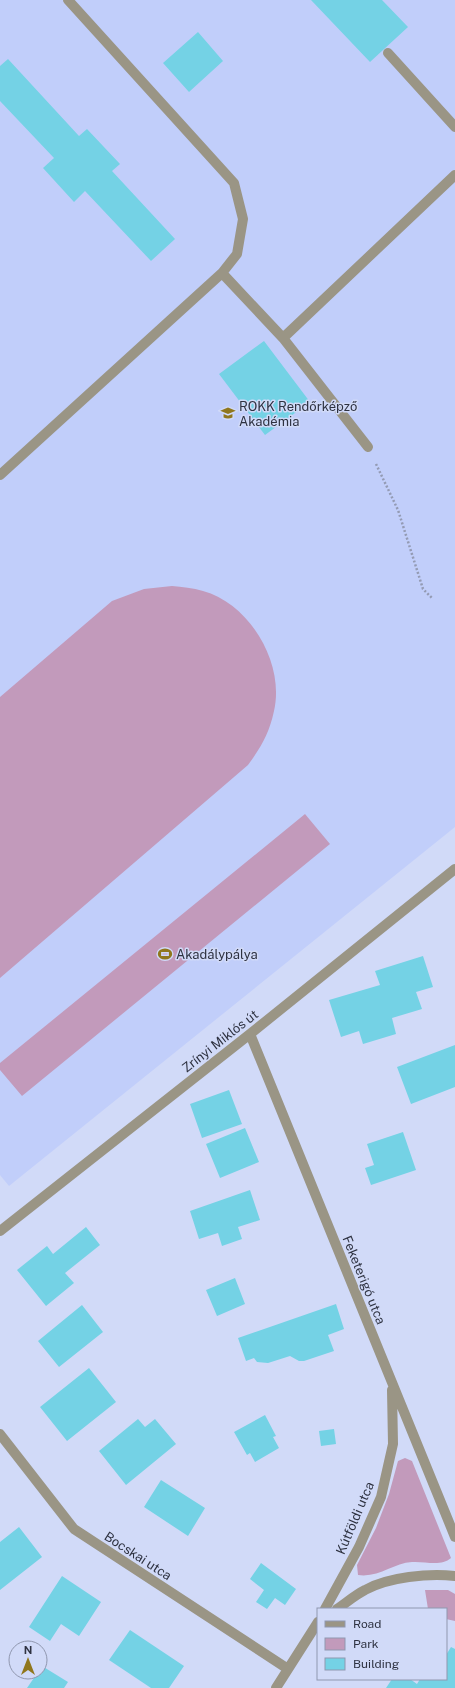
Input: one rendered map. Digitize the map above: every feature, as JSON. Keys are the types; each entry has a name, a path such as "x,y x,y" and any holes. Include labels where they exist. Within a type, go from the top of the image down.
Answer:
{"street":[{"path":"0,475 222,273 237,254 243,218 234,183 68,0"},
{"path":"388,53 455,127"},
{"path":"283,338 455,175"},
{"path":"222,273 283,338 368,447"},
{"name":"Zrínyi Miklós út","path":"0,1231 250,1034 455,869"},
{"name":"Feketerigó utca","path":"250,1034 455,1536"},
{"name":"Kútföldi utca","path":"326,1608 359,1547 380,1497 394,1444 392,1384"},
{"name":"Bocskai utca","path":"0,1434 74,1530 288,1670"},
{"path":"339,1608 366,1590 401,1578 443,1574 455,1576"},
{"path":"276,1688 317,1624"}],"path":[{"path":"368,447 398,510 424,589 432,598"}],"shaded area":[{"name":"ROKK Rendőrképző Akadémia","path":"0,0 455,0 455,827 9,1186 0,1175"}],"green space":[{"path":"172,586 203,591 220,598 235,608 249,622 260,638 269,655 274,674 276,693 274,711 267,733 261,746 248,765 0,978 0,697 112,601 144,589"},
{"name":"Akadálypálya","path":"305,814 330,844 22,1096 0,1070 0,1063"},
{"path":"405,1458 412,1461 451,1558 447,1561 438,1563 405,1563 373,1574 358,1575 357,1565 376,1528 389,1494 398,1461"},
{"path":"425,1590 448,1590 455,1594 455,1621 447,1619 447,1608 428,1608"}],"building":[{"path":"311,0 382,0 408,27 370,62"},
{"path":"198,32 223,61 189,92 163,63"},
{"path":"8,59 79,136 87,129 120,164 112,171 175,239 151,261 85,191 74,202 43,168 54,158 0,101 0,66"},
{"path":"264,341 310,402 265,435 219,374"},
{"path":"423,956 433,987 416,992 422,1009 392,1018 396,1034 363,1044 359,1031 341,1037 329,1000 380,985 375,971"},
{"path":"455,1045 455,1087 411,1104 397,1067"},
{"path":"229,1090 242,1124 202,1138 190,1104"},
{"path":"245,1128 259,1162 220,1178 206,1144"},
{"path":"403,1132 416,1170 371,1185 365,1168 374,1165 367,1144"},
{"path":"250,1190 260,1220 238,1227 242,1239 222,1246 218,1233 199,1239 190,1211"},
{"path":"86,1227 100,1245 65,1273 74,1283 46,1306 17,1270 47,1246 53,1254"},
{"path":"235,1278 245,1304 217,1316 206,1290"},
{"path":"336,1304 344,1329 328,1335 334,1351 304,1361 299,1361 290,1356 268,1363 257,1362 254,1358 246,1361 238,1338"},
{"path":"82,1305 103,1332 59,1367 38,1341"},
{"path":"89,1368 116,1402 67,1441 40,1407"},
{"path":"265,1415 276,1436 273,1437 279,1448 255,1462 250,1453 247,1455 234,1432"},
{"path":"138,1419 145,1427 155,1419 176,1444 126,1485 99,1451"},
{"path":"334,1429 336,1444 321,1446 319,1431"},
{"path":"161,1480 205,1508 188,1536 144,1507"},
{"path":"19,1527 42,1557 0,1590 0,1542"},
{"path":"261,1563 296,1589 285,1605 275,1598 267,1609 256,1602 264,1590 250,1579"},
{"path":"62,1576 101,1602 79,1636 61,1624 50,1641 29,1627"},
{"path":"130,1630 184,1666 169,1688 151,1688 109,1660"},
{"path":"451,1647 455,1649 455,1688 386,1688 391,1680 411,1680 417,1684 419,1680 447,1680 447,1653"},
{"path":"48,1670 68,1682 64,1688 27,1688 32,1680 48,1680"}],"place":[{"name":"ROKK Rendőrképző Akadémia","path":"228,413"},
{"name":"Akadálypálya","path":"165,954"}]}
